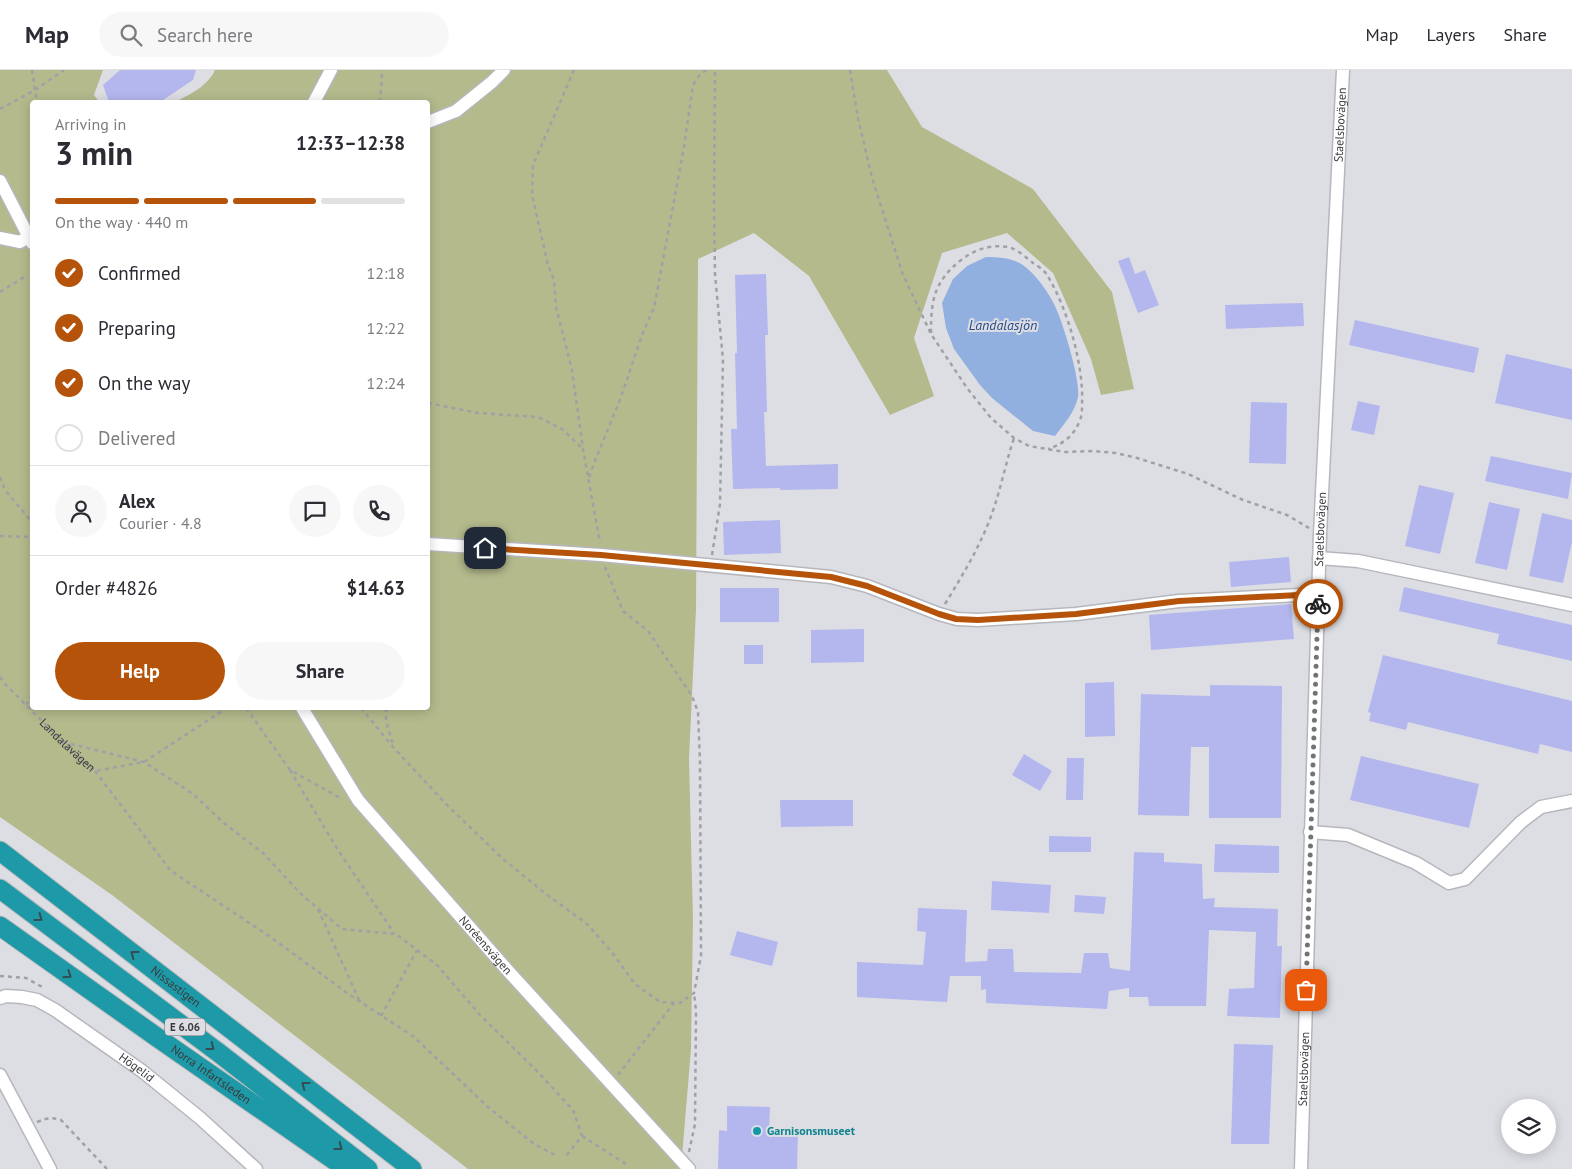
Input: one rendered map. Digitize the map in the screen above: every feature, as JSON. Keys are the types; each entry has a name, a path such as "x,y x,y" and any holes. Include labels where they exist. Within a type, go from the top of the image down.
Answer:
{"highway":[{"name":"Nissastigen","path":"4,857 412,1169"},
{"name":"E 6.06","path":"0,889 219,1053 368,1169"},
{"name":"Norra Infartsleden","path":"0,926 348,1169"}],"street":[{"path":"315,100 331,70"},
{"path":"430,121 456,111 504,70"},
{"name":"Staelsbovägen","path":"1301,1169 1319,558 1343,70"},
{"path":"0,181 30,238"},
{"path":"0,238 20,242 30,240"},
{"path":"430,544 601,555 831,577 867,586 956,619 978,620 1076,614 1179,601 1318,594"},
{"path":"1319,558 1358,561 1572,605"},
{"name":"Noréensvägen","path":"303,710 358,800 509,972 688,1167"},
{"path":"1310,832 1348,835 1416,863 1449,883 1465,879 1521,822 1540,807 1572,801"},
{"name":"Högelid","path":"0,998 6,996 37,1000 55,1010 142,1071 200,1118 256,1169"},
{"path":"0,1075 50,1169"}],"path":[{"path":"32,70 38,100"},
{"path":"0,109 35,90 64,70"},
{"path":"380,70 382,76 380,100"},
{"path":"574,70 533,165 532,195 548,265 554,280 556,307 572,370 601,555 623,611 648,631 688,690 698,712 701,831 701,956 694,993 696,1011 695,1124 688,1167"},
{"path":"589,479 600,444 619,402 642,331 654,308 684,147 693,86 701,73 707,70"},
{"path":"710,566 720,504 723,360 715,274 716,70"},
{"path":"849,71 872,178 903,275 930,334 967,388 991,418 1014,438 1029,446 1065,452 1093,451 1116,453 1137,458 1188,474 1243,500 1287,514 1320,534"},
{"path":"930,334 933,301 938,285 946,272 970,254 982,248 1012,248 1046,273 1069,325 1078,357 1082,394 1081,419 1073,433 1063,444 1047,449"},
{"path":"0,292 26,276"},
{"path":"430,403 478,413 538,417 562,429 583,449"},
{"path":"939,614 971,563 990,519 1014,438"},
{"path":"0,477 5,490 30,520"},
{"path":"0,536 30,537"},
{"name":"Landalavägen","path":"0,677 30,709"},
{"path":"26,705 30,698"},
{"name":"Landalavägen","path":"31,710 62,742 95,771 144,762 224,710"},
{"path":"247,710 290,770 336,847 395,934 437,965 480,1015 536,1070 573,1110 582,1136 629,1166"},
{"path":"363,710 393,747 447,805 503,859 587,924 611,951 635,984 660,1002 680,1003 694,993"},
{"path":"386,710 386,721 393,747"},
{"path":"62,742 144,762 193,794 225,824 262,853 302,895 342,929 395,934"},
{"path":"290,770 347,802"},
{"path":"95,771 171,871 269,936 381,1016 414,1037 488,1107 534,1144 557,1156"},
{"path":"318,908 360,1001"},
{"path":"381,1016 417,950"},
{"path":"612,1084 674,1003"},
{"path":"27,1127 48,1118 53,1117 61,1120 107,1169"},
{"path":"566,1156 582,1136"}],"green space":[{"path":"0,70 103,70 94,95 98,100 30,100 30,710 430,710 430,100 179,100 208,81 215,70 887,70 922,127 1033,189 1112,292 1134,389 1101,395 1091,359 1053,273 1007,233 942,253 914,338 934,396 890,415 809,276 754,233 698,259 696,609 689,759 693,920 691,1049 681,1169 468,1169 112,895 0,817"}],"water":[{"name":"Landalasjön","path":"986,257 1005,258 1023,265 1041,283 1057,312 1066,336 1077,378 1078,397 1069,418 1055,436 1033,431 992,398 980,385 954,349 946,328 942,303 953,279 967,266"}],"building":[{"path":"120,70 196,70 193,80 163,100 108,100 103,85"},
{"path":"1129,257 1135,274 1145,270 1159,305 1138,313 1118,261"},
{"path":"766,274 768,335 765,335 767,412 764,412 766,466 838,464 838,489 733,489 731,429 737,429 735,275"},
{"path":"1303,303 1304,326 1226,329 1225,305"},
{"path":"1355,320 1479,348 1474,373 1349,345"},
{"path":"1506,354 1572,369 1572,420 1495,403"},
{"path":"1358,401 1380,406 1374,435 1351,430"},
{"path":"1251,402 1287,403 1286,464 1249,463"},
{"path":"1491,456 1572,473 1568,499 1485,481"},
{"path":"1419,485 1454,493 1440,554 1405,546"},
{"path":"1489,502 1520,509 1507,570 1475,563"},
{"path":"1542,513 1572,520 1572,542 1563,583 1529,576"},
{"path":"780,520 781,553 724,555 723,522"},
{"path":"1289,557 1291,582 1231,587 1229,562"},
{"path":"1404,587 1572,625 1572,661 1497,644 1499,634 1399,611"},
{"path":"720,588 779,588 779,622 720,622"},
{"path":"1291,604 1294,639 1151,650 1149,615"},
{"path":"864,629 864,662 811,663 811,630"},
{"path":"744,645 763,645 763,664 744,664"},
{"path":"1383,655 1572,701 1572,752 1540,744 1538,754 1408,722 1406,730 1369,721 1371,713 1368,712"},
{"path":"1114,682 1115,736 1085,737 1085,683"},
{"path":"1210,685 1282,686 1281,818 1209,818 1209,747 1191,747 1189,816 1138,815 1141,694 1210,696"},
{"path":"1024,754 1052,771 1040,791 1012,775"},
{"path":"1361,756 1479,784 1469,828 1350,800"},
{"path":"1067,758 1084,758 1083,800 1066,800"},
{"path":"780,800 853,800 853,826 781,827"},
{"path":"1049,836 1091,837 1091,852 1049,852"},
{"path":"1215,844 1279,846 1279,873 1214,872"},
{"path":"1134,852 1164,853 1164,862 1202,864 1203,899 1215,898 1214,907 1278,909 1277,946 1282,946 1280,1018 1227,1016 1229,989 1254,988 1256,932 1209,930 1206,1006 1149,1006 1148,997 1129,997 1129,988 1109,991 1107,1009 986,1003 986,989 981,990 981,976 950,976 947,1002 857,997 857,962 923,965 926,932 917,931 918,908 967,910 965,962 987,961 988,949 1013,949 1014,972 1081,973 1084,953 1108,953 1110,968 1130,971"},
{"path":"992,881 1051,885 1049,913 991,910"},
{"path":"1075,895 1106,897 1104,914 1074,912"},
{"path":"737,931 778,942 772,966 730,955"},
{"path":"1234,1044 1273,1045 1269,1144 1231,1144"},
{"path":"727,1106 770,1107 769,1131 798,1132 797,1169 718,1169 719,1130 727,1131"}],"way so far":[{"path":"1306,990 1318,604"}],"place":[{"name":"Garnisonsmuseet","path":"757,1131"}],"route":[{"path":"485,548 601,555 831,577 867,586 956,619 978,620 1076,614 1179,601 1318,594 1318,604"}]}
